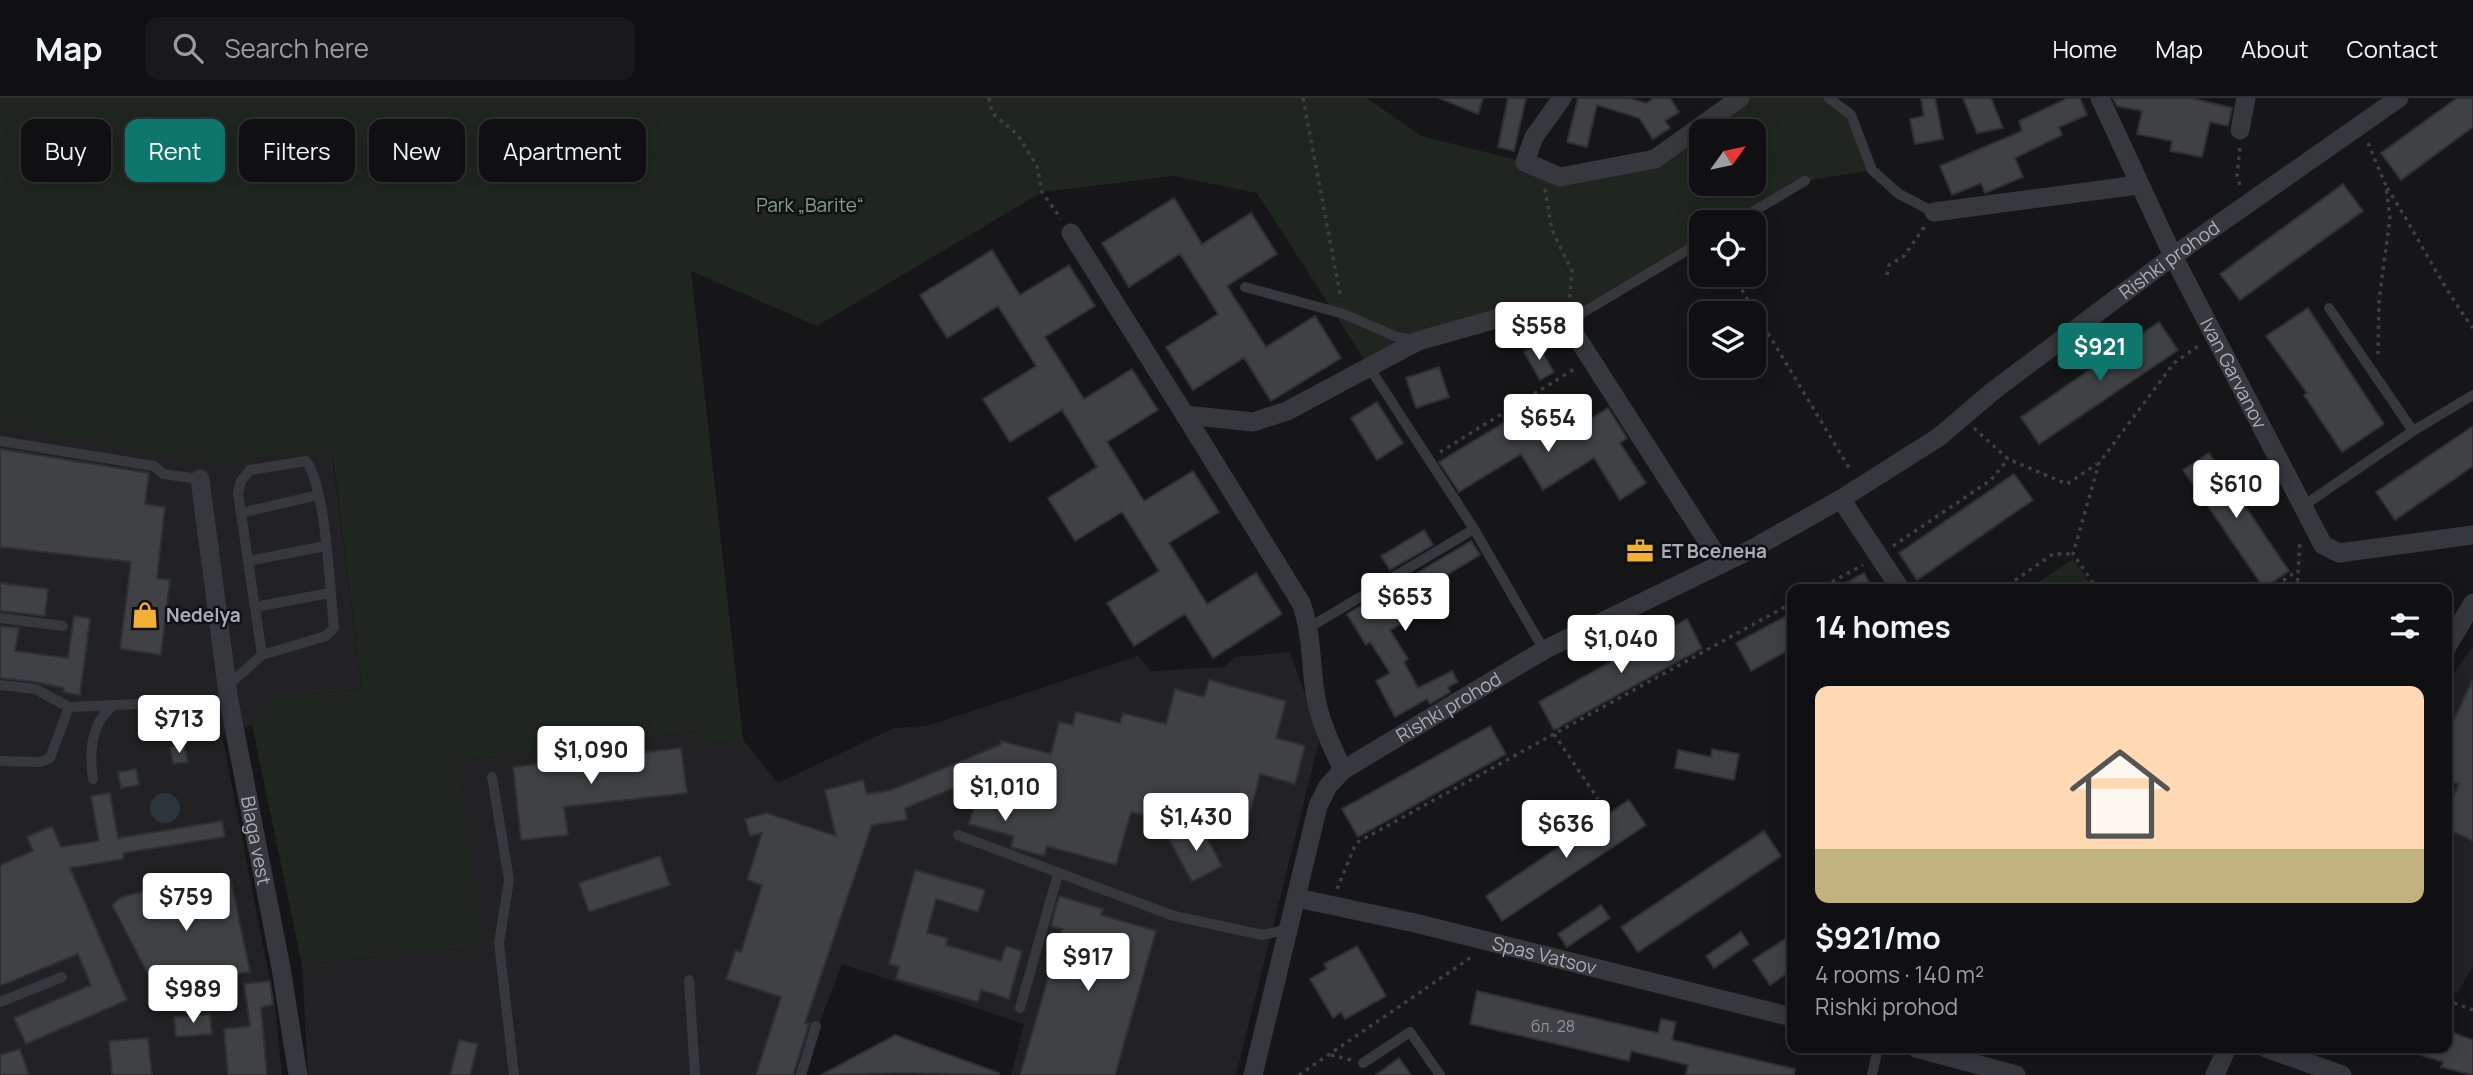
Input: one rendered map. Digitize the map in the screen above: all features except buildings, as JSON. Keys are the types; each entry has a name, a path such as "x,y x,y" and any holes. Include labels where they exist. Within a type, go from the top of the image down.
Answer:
{"street":[{"path":"1562,98 1534,137 1525,162 1560,177 1655,159 1740,98"},
{"name":"Ivan Garvanov","path":"2100,98 2138,186 2323,545 2339,553 2473,535"},
{"path":"2240,130 2246,98"},
{"name":"Rishki prohod","path":"1253,1075 1318,806 1328,786 1343,770 1544,650 1721,564 1861,487 1939,437 1993,391 2173,256 2399,98"},
{"path":"1934,212 2138,186"},
{"path":"1071,233 1301,603 1310,626 1317,701 1327,736 1343,770"},
{"path":"1185,415 1253,422 1287,411 1418,341 1510,315 1541,313 1567,321 1721,564"},
{"name":"Blaga vest","path":"200,479 228,694 281,968 298,1075"},
{"path":"1842,499 1897,584"},
{"path":"2452,638 2473,603"},
{"name":"Spas Vatsov","path":"1297,898 1332,908 1415,923 1787,1016"},
{"path":"1935,1053 2016,1075"},
{"path":"2215,1075 2225,1053"},
{"path":"2280,1053 2342,1075"}],"lane":[{"path":"1829,98 1851,115 1872,170 1899,194 1934,212"},
{"path":"1755,210 1805,181"},
{"path":"1567,321 1689,250"},
{"path":"1245,287 1344,314 1397,337 1418,341"},
{"path":"2329,308 2413,431"},
{"path":"1369,367 1474,529 1544,650"},
{"path":"2303,506 2413,431 2473,395"},
{"path":"0,441 154,466 163,474 200,479"},
{"path":"0,685 34,690 69,707 228,694 262,655 326,636 334,628 325,546 318,495 312,469 306,461 250,470 241,481 238,493 262,655"},
{"path":"241,513 318,495"},
{"path":"1310,626 1474,529"},
{"path":"249,561 325,546"},
{"path":"255,607 330,593"},
{"path":"0,618 63,626"},
{"path":"93,779 90,765 96,723 114,705"},
{"path":"0,761 41,762 50,758 69,707"},
{"path":"492,777 509,880 499,943 514,1075"},
{"path":"958,835 1174,916 1263,935 1289,929"},
{"path":"1020,1008 1058,874"},
{"path":"0,1002 62,977"},
{"path":"689,980 695,1075"},
{"path":"801,1075 816,1026"},
{"path":"1363,1063 1410,1032 1440,1075"},
{"path":"1872,1075 1877,1053"}],"path":[{"path":"989,98 992,113 1017,134 1037,166 1042,192 1071,233"},
{"path":"1303,98 1344,314"},
{"path":"2370,119 2368,148 2386,187 2419,238 2449,296 2473,328"},
{"path":"2240,130 2237,175 2250,202"},
{"path":"1545,187 1552,230 1572,271 1567,321"},
{"path":"2378,377 2379,300 2390,218 2386,187"},
{"path":"1887,275 1889,265 1904,256 1934,212"},
{"path":"1740,287 1861,487"},
{"path":"1963,418 2008,459 2067,484 2099,463 2174,363 2214,334"},
{"path":"1429,459 1591,359"},
{"path":"1828,584 1879,556 1991,480 2008,459"},
{"path":"2073,554 2099,463"},
{"path":"2297,584 2303,506"},
{"path":"2010,584 2053,554 2073,554"},
{"path":"2073,554 2094,584"},
{"path":"2278,584 2297,571"},
{"path":"1332,908 1336,891 1356,843 1787,606"},
{"path":"1554,734 1598,799"},
{"path":"1299,1075 1491,944"},
{"path":"2452,1002 2473,1010"},
{"path":"1329,1054 1363,1063"}],"shaded area":[{"path":"0,423 221,466 258,458 332,456 362,689 276,697 252,725 222,736 275,1006 282,1075 0,1075"},
{"path":"2473,646 2473,966 2457,994 2452,992 2452,676"},
{"path":"1290,652 1320,737 1236,1075 1011,1075 1024,1024 842,964 800,1075 308,1075 302,965 483,946 457,762 698,731 699,745 743,740 778,783 894,728 927,726 1138,656 1151,671 1223,667 1236,657"},
{"path":"165,793 176,797 180,808 176,819 165,823 154,819 150,808 154,797"}],"green space":[{"name":"Park „Barite“","path":"0,98 1367,98 1421,136 1525,162 1560,177 1655,159 1689,135 1689,196 1766,196 1766,119 1711,119 1740,98 1829,98 1851,115 1872,170 1805,181 1755,210 1689,210 1689,249 1567,322 1510,315 1369,367 1257,193 1173,176 1042,192 817,326 691,271 743,740 698,745 697,731 458,762 483,946 302,965 252,725 276,697 362,689 333,457 258,458 221,466 0,426"},
{"path":"2073,559 2090,584 2036,584"}],"place":[{"name":"ЕТ Вселена","path":"1640,551"},
{"name":"Nedelya","path":"145,615"}]}
